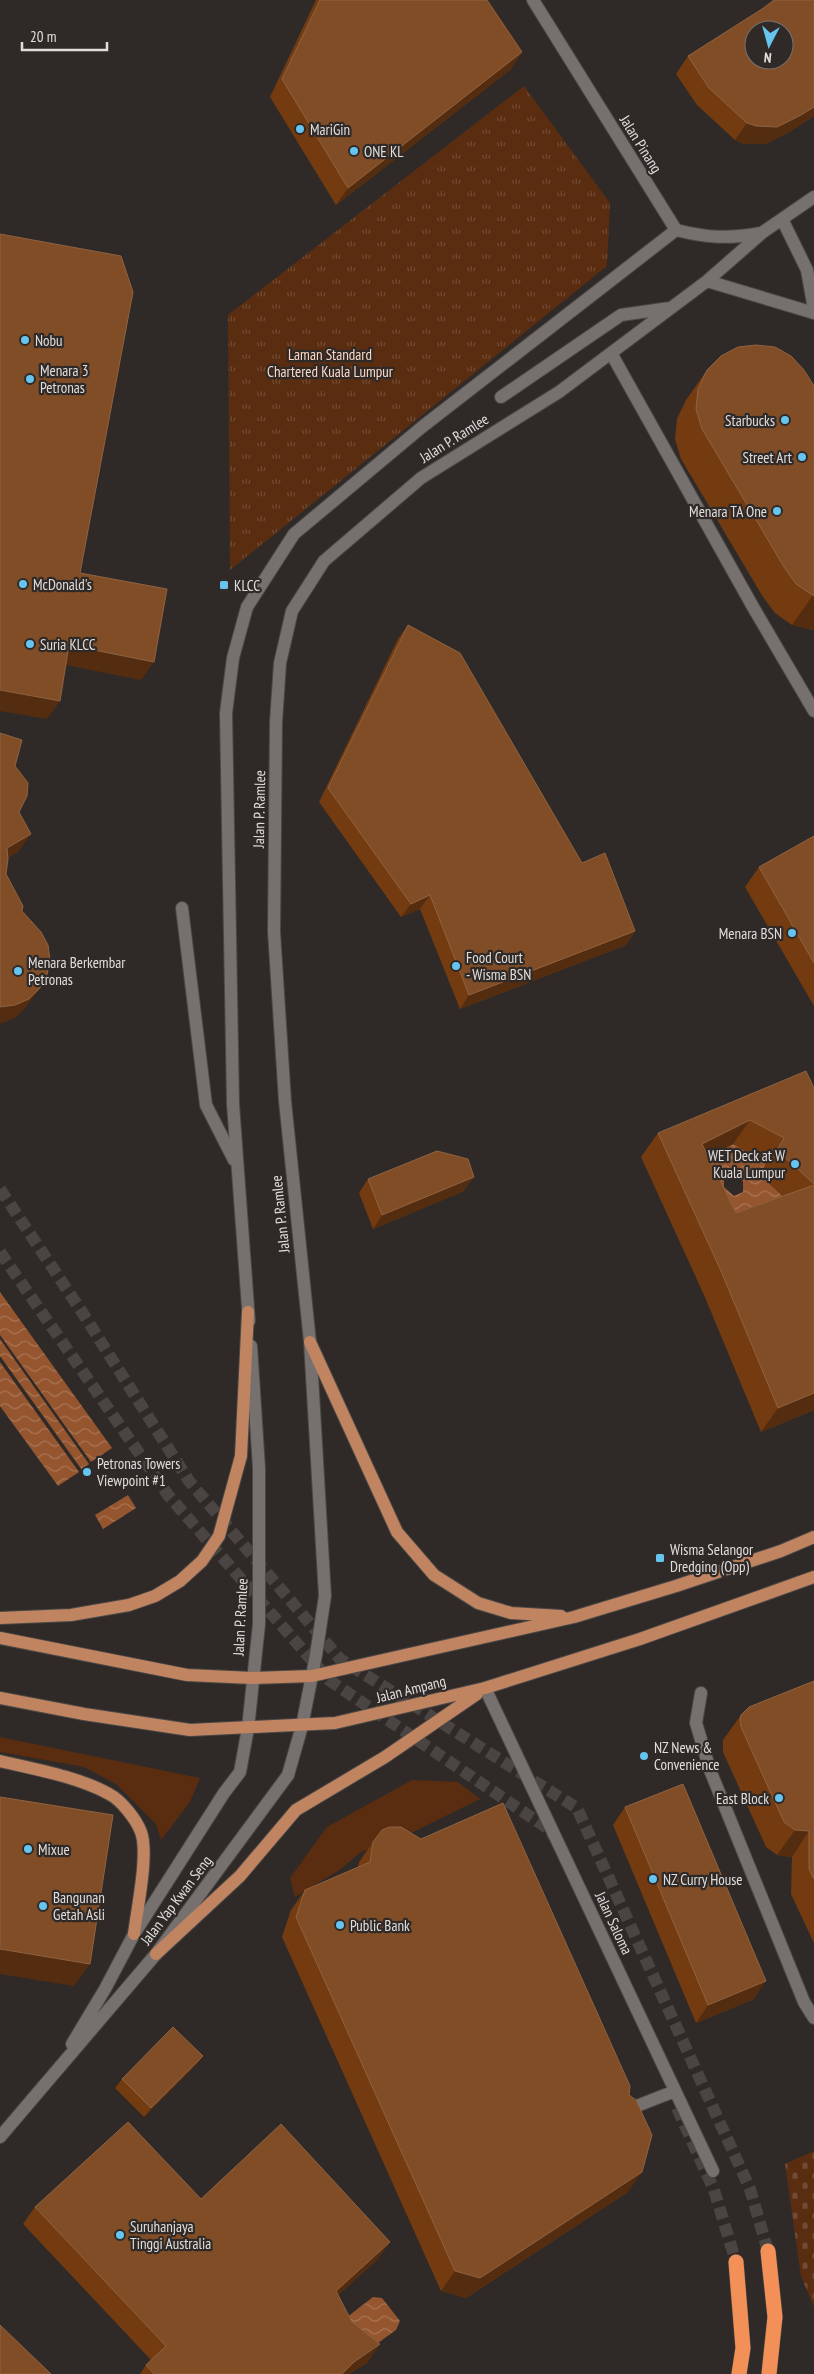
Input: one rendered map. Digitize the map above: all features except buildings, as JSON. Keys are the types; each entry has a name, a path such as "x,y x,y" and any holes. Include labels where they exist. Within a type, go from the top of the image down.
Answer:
{"highway":[{"path":"768,2251 775,2318 769,2374"},
{"path":"736,2262 743,2348 739,2374"}],"main road":[{"path":"0,1618 71,1615 129,1605 155,1596 180,1581 202,1561 219,1536 240,1456 248,1312"},
{"path":"310,1342 396,1532 434,1575 478,1603 511,1613 574,1617"},
{"path":"0,1638 187,1675 252,1678 312,1676 574,1617 676,1586 781,1551 814,1537"},
{"name":"Jalan Ampang","path":"0,1698 84,1714 190,1730 302,1726 361,1718 485,1688 640,1639 814,1577"},
{"path":"156,1954 240,1876 296,1810 385,1757 485,1688"},
{"path":"0,1761 67,1778 111,1794 127,1811 141,1832 143,1863 134,1934"}],"street":[{"name":"Jalan Pinang","path":"533,0 676,230"},
{"name":"Jalan P. Ramlee","path":"312,1676 324,1596 310,1342 285,1102 274,932 276,722 280,663 292,611 324,560 421,478 559,392 707,281 762,232 814,197"},
{"path":"782,219 807,270 814,309"},
{"path":"676,230 716,238 736,238 762,232"},
{"name":"Jalan P. Ramlee","path":"248,1728 259,1624 259,1468 238,1167 232,1049 226,713 233,658 247,607 294,534 422,427 676,230"},
{"path":"707,281 814,314"},
{"path":"501,397 621,315 673,307"},
{"path":"611,353 753,607 814,711"},
{"path":"182,908 206,1105 238,1167"},
{"name":"Jalan Yap Kwan Seng","path":"0,2137 156,1954 288,1775 302,1726 312,1676"},
{"name":"Jalan Saloma","path":"485,1688 713,2171"},
{"path":"701,1692 696,1723 710,1770 804,2002 814,2018"},
{"name":"Jalan Yap Kwan Seng","path":"51,2078 105,1989 134,1934 224,1793 240,1772 248,1728"},
{"path":"622,2112 675,2091"}],"green space":[{"name":"Laman Standard Chartered Kuala Lumpur","path":"524,86 610,203 607,266 230,570 228,315"},
{"path":"0,1737 200,1778 190,1802 161,1840 156,1824 116,1784 84,1767 0,1752"},
{"path":"412,1780 458,1782 480,1799 407,1835 361,1852 341,1869 295,1897 290,1878 327,1827"},
{"path":"814,2151 814,2307 801,2276 785,2164"}],"water":[{"path":"733,1144 767,1162 760,1175 786,1199 727,1234 690,1166","holes":["732,1173 739,1174 743,1182 743,1192 734,1196 724,1187 724,1180"]},
{"path":"0,1292 112,1448 91,1462 0,1335"},
{"path":"0,1339 89,1464 82,1470 0,1356"},
{"path":"0,1362 79,1472 58,1486 0,1406"},
{"path":"128,1495 136,1508 103,1529 95,1515"},
{"path":"373,2297 382,2298 400,2321 396,2330 360,2356 333,2328"}],"tunnel":[{"path":"0,1189 82,1312 189,1481 340,1659 577,1808 750,2189 768,2251"},
{"path":"0,1252 168,1495 329,1680 550,1830 554,1837"},
{"path":"677,2108 714,2190 736,2262"}],"place":[{"name":"MariGin","path":"300,129"},
{"name":"ONE KL","path":"354,151"},
{"name":"Nobu","path":"25,340"},
{"name":"Menara 3 Petronas","path":"30,379"},
{"name":"Starbucks","path":"785,420"},
{"name":"Street Art","path":"802,457"},
{"name":"Menara TA One","path":"777,511"},
{"name":"McDonald's","path":"23,584"},
{"name":"KLCC","path":"224,585"},
{"name":"Suria KLCC","path":"30,644"},
{"name":"Menara BSN","path":"792,933"},
{"name":"Food Court - Wisma BSN","path":"456,966"},
{"name":"Menara Berkembar Petronas","path":"18,971"},
{"name":"WET Deck at W Kuala Lumpur","path":"795,1164"},
{"name":"Petronas Towers Viewpoint #1","path":"87,1472"},
{"name":"Wisma Selangor Dredging (Opp)","path":"660,1558"},
{"name":"NZ News & Convenience","path":"644,1756"},
{"name":"East Block","path":"779,1798"},
{"name":"Mixue","path":"28,1849"},
{"name":"NZ Curry House","path":"653,1879"},
{"name":"Bangunan Getah Asli","path":"43,1906"},
{"name":"Public Bank","path":"340,1925"},
{"name":"Suruhanjaya Tinggi Australia","path":"120,2235"}]}
